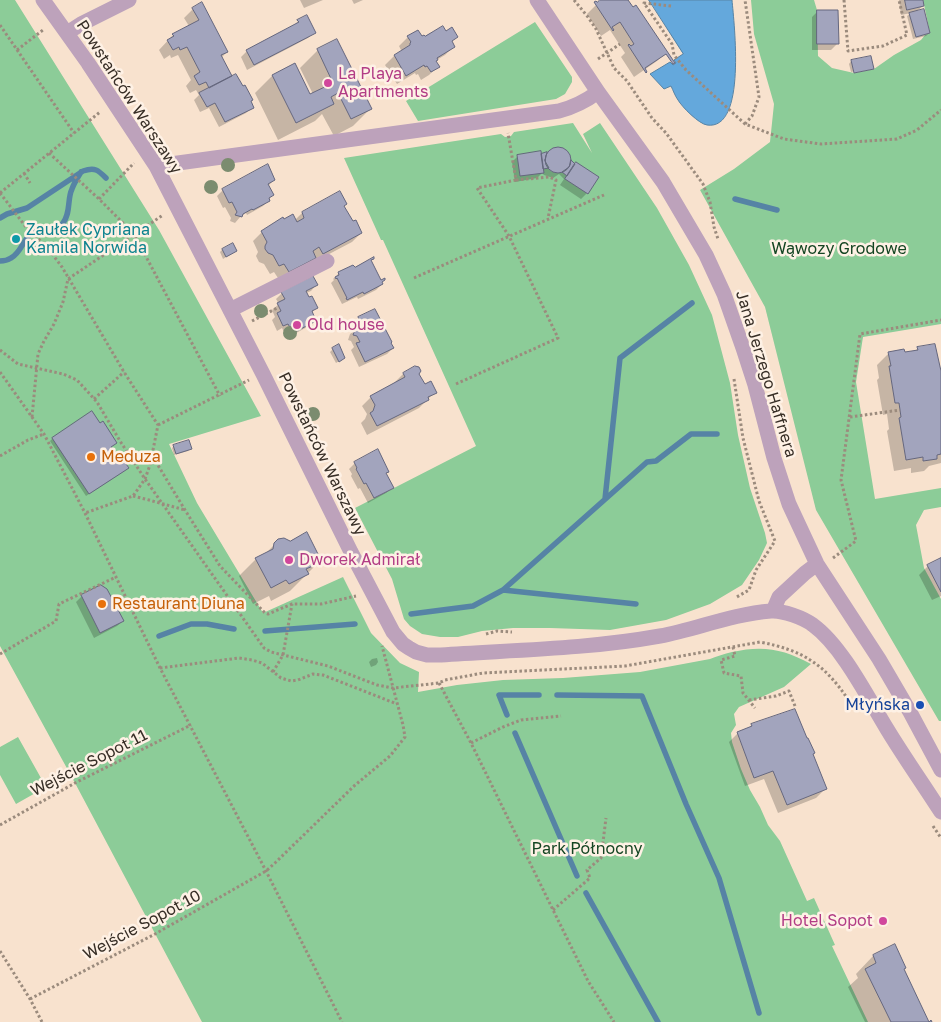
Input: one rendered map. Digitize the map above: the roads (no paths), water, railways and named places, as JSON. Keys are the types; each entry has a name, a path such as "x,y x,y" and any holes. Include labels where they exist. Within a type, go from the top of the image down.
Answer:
{"street":[{"name":"Powstańców Warszawy","path":"43,0 88,63 156,166 338,526 393,632 403,644 416,652 428,655 602,645 661,636 734,617 773,611 802,618 814,625 832,643 850,668 941,812"},
{"path":"67,33 129,0"},
{"name":"Jana Jerzego Haffnera","path":"537,0 598,92 662,182 706,255 724,294 743,348 789,504 817,564 897,689 940,767"},
{"path":"156,166 559,111 578,105 598,92"},
{"path":"230,310 327,261"},
{"path":"773,611 779,598 817,564"}],"water":[{"path":"649,0 732,0 736,51 733,94 728,111 720,122 707,125 700,122 680,103 671,86 664,89 650,74 670,62 673,65 676,63 674,60 683,54"}],"waterway":[{"path":"0,218 27,208 83,171 96,170 106,178"},
{"path":"0,261 7,260 15,255 27,237 34,231 53,228 63,223 67,215 71,193 81,172"},
{"path":"735,199 777,210"},
{"path":"605,499 620,358 692,303"},
{"path":"503,590 647,462 656,461 691,434 717,434"},
{"path":"411,614 473,606 503,590 636,604"},
{"path":"159,636 191,624 207,624 234,629"},
{"path":"265,631 355,624"},
{"path":"507,715 499,695 539,695"},
{"path":"557,695 642,696 686,804 719,878 759,1013"},
{"path":"515,733 577,876"},
{"path":"586,893 658,1022"}],"place":[{"name":"La Playa Apartments","path":"328,83"},
{"name":"Zaułek Cypriana Kamila Norwida","path":"16,239"},
{"name":"Old house","path":"297,325"},
{"name":"Meduza","path":"91,457"},
{"name":"Dworek Admirał","path":"289,560"},
{"name":"Restaurant Diuna","path":"102,604"},
{"name":"Młyńska","path":"920,705"},
{"name":"Hotel Sopot","path":"883,921"}],"park label":[{"name":"Wąwozy Grodowe","path":"839,249"},
{"name":"Park Północny","path":"587,849"}]}
